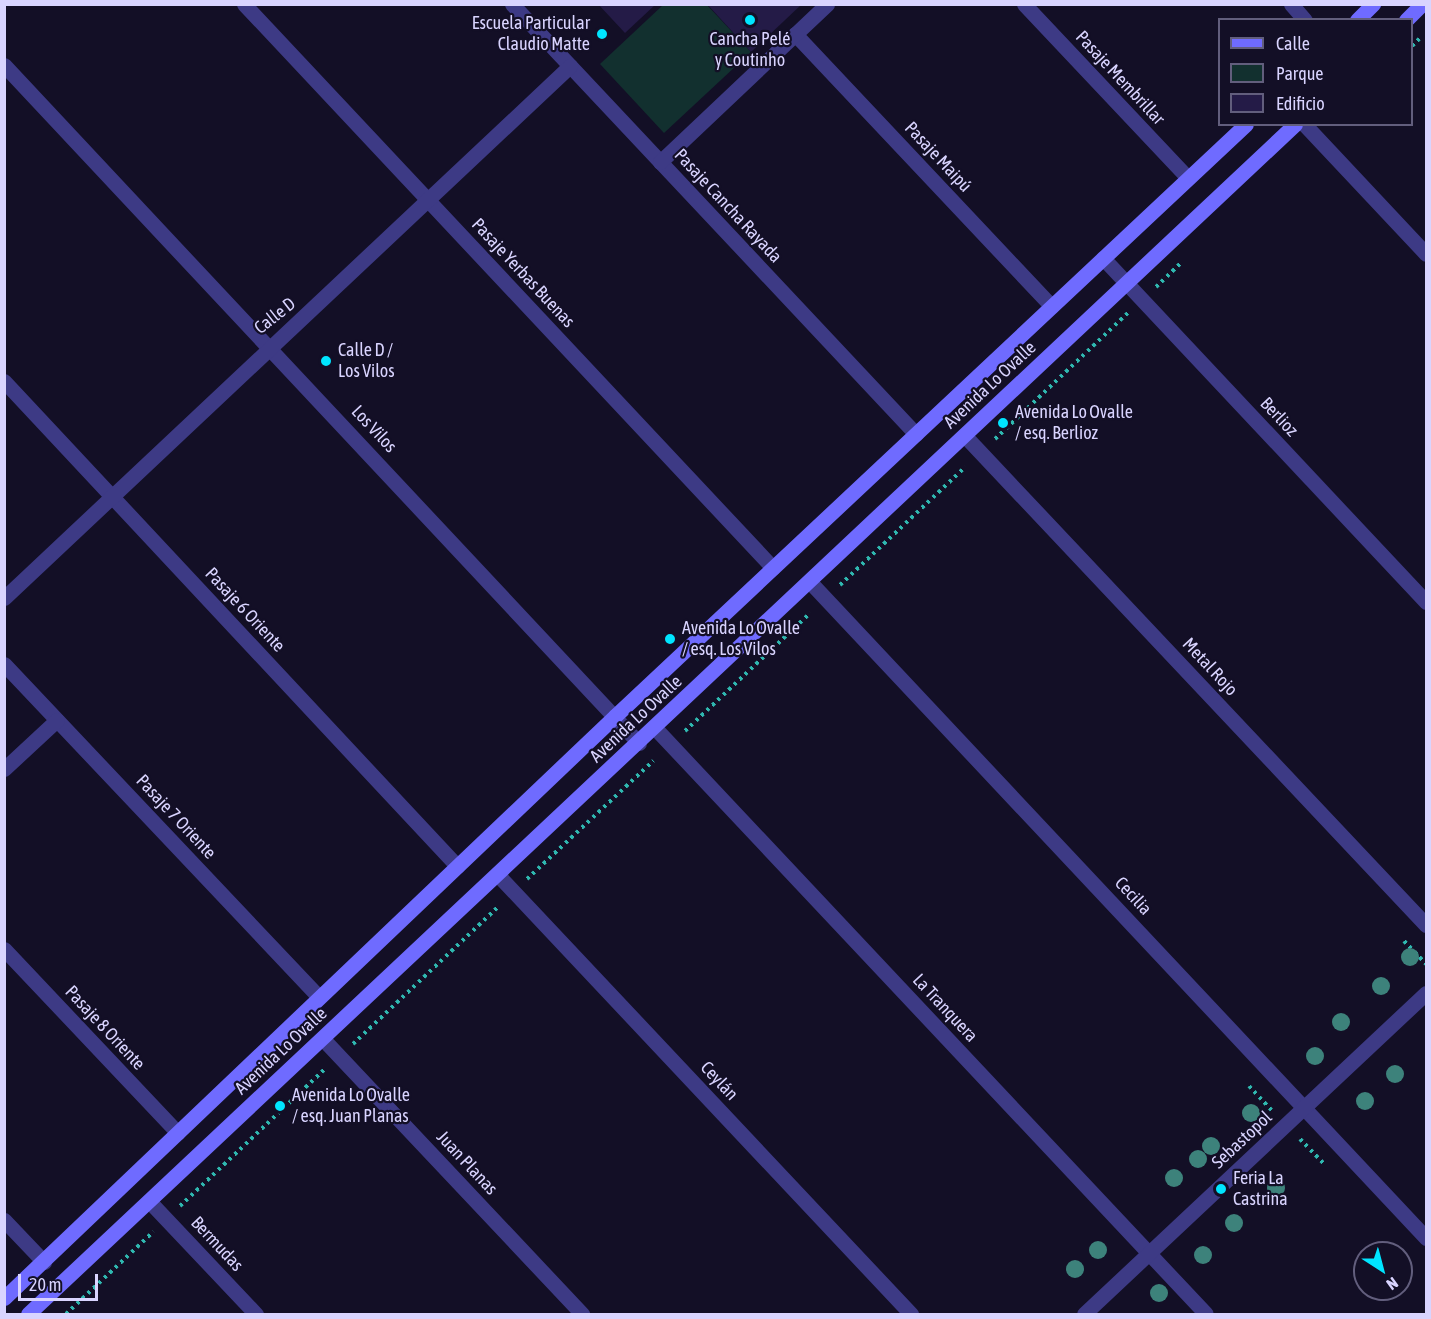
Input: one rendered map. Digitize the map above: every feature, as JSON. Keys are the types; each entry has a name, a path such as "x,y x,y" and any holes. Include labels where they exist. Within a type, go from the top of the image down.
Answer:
{"main road":[{"path":"1360,18 1373,4"},
{"path":"1408,18 1422,4"},
{"name":"Avenida Lo Ovalle","path":"4,1298 615,716 1244,126"},
{"name":"Avenida Lo Ovalle","path":"28,1314 655,728 1293,126"}],"street":[{"name":"Pasaje Yerbas Buenas","path":"244,4 772,568"},
{"name":"Pasaje Cancha Rayada","path":"512,4 916,434"},
{"path":"660,162 827,4"},
{"name":"Pasaje Membrillar","path":"1024,4 1188,178"},
{"path":"1291,4 1303,18"},
{"name":"Pasaje Maipú","path":"795,34 1052,306"},
{"name":"Los Vilos","path":"4,66 269,345 639,743"},
{"name":"Calle D","path":"4,598 269,345 290,333 570,66"},
{"path":"1306,126 1426,254"},
{"name":"Berlioz","path":"1103,258 1426,602"},
{"name":"Pasaje 6 Oriente","path":"4,381 457,866"},
{"name":"Metal Rojo","path":"965,435 1426,925"},
{"name":"Cecilia","path":"810,582 1426,1238"},
{"name":"Pasaje 7 Oriente","path":"4,664 319,997"},
{"path":"4,769 57,720"},
{"name":"La Tranquera","path":"655,728 1206,1314"},
{"name":"Ceylán","path":"498,875 911,1314"},
{"name":"Pasaje 8 Oriente","path":"4,949 178,1133"},
{"name":"Sebastopol","path":"1084,1314 1426,993"},
{"name":"Juan Planas","path":"323,1039 582,1314"},
{"name":"Bermudas","path":"149,1201 256,1314"},
{"path":"4,1220 44,1262"}],"path":[{"path":"66,1314 1185,259"},
{"path":"1404,941 1426,964"}],"green space":[{"path":"663,5 707,5 751,52 664,133 600,64"}],"building":[{"path":"598,4 656,4 625,33"},
{"path":"707,4 802,4 751,52"}],"place":[{"name":"Cancha Pelé y Coutinho","path":"750,20"},
{"name":"Escuela Particular Claudio Matte","path":"602,34"},
{"name":"Calle D / Los Vilos","path":"326,361"},
{"name":"Avenida Lo Ovalle / esq. Berlioz","path":"1003,423"},
{"name":"Avenida Lo Ovalle / esq. Los Vilos","path":"670,639"},
{"name":"Avenida Lo Ovalle / esq. Juan Planas","path":"280,1106"},
{"name":"Feria La Castrina","path":"1221,1189"}]}
